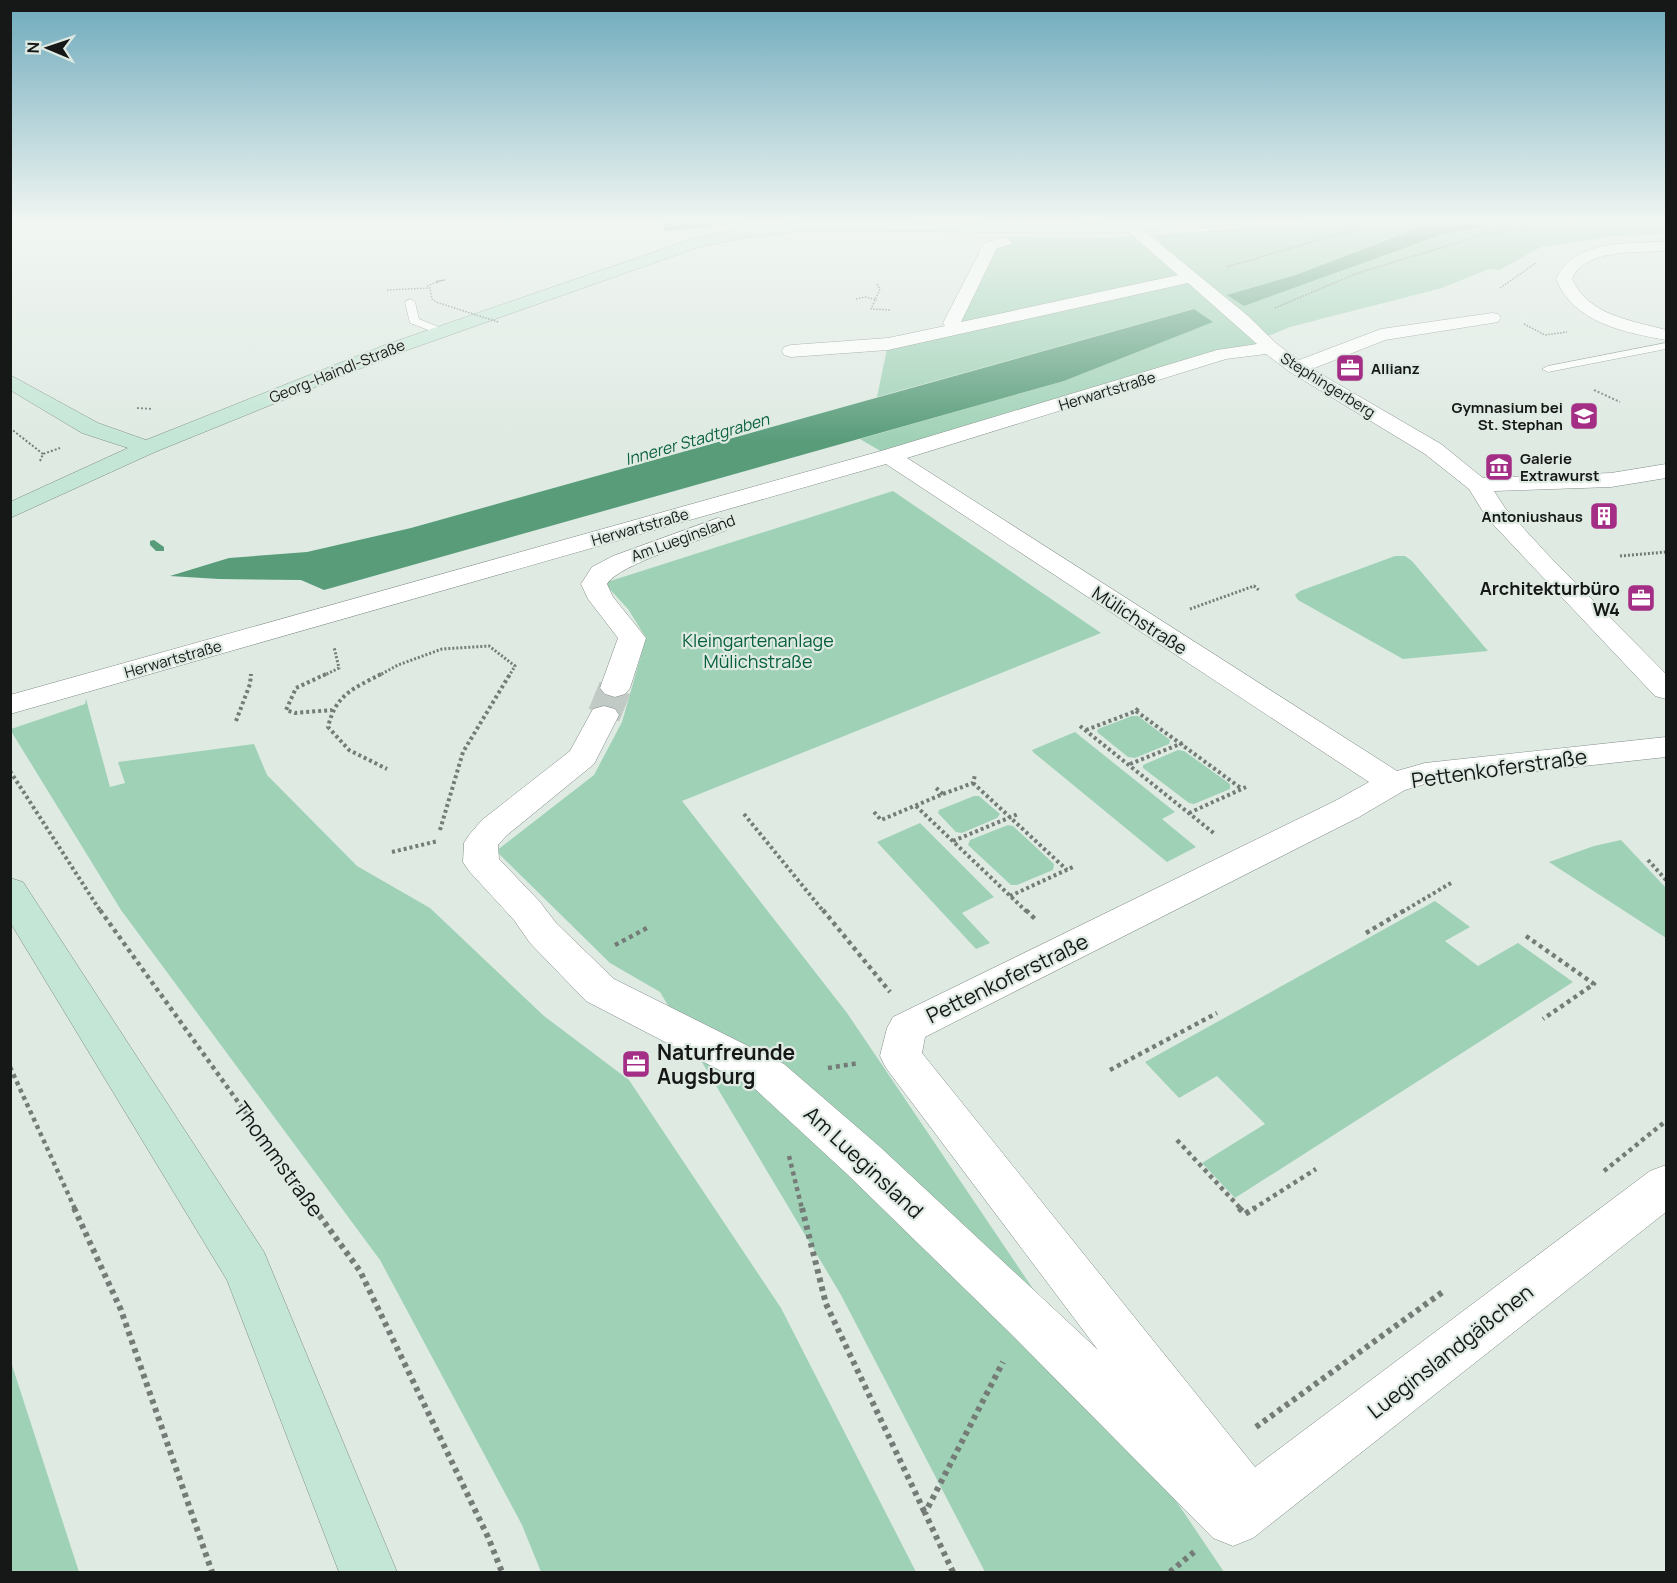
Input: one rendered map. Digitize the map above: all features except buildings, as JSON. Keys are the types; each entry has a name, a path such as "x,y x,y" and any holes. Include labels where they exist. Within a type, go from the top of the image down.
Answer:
{"street":[{"name":"Georg-Haindl-Straße","path":"10,511 147,447 440,331 548,294"},
{"path":"957,329 952,323 967,294"},
{"path":"791,351 888,344 1116,294"},
{"name":"Stephingerberg","path":"1212,294 1270,348 1297,368 1433,449 1478,485 1496,513 1666,690"},
{"path":"1570,294 1604,318 1666,335"},
{"path":"1297,368 1381,335 1492,318"},
{"name":"Herwartstraße","path":"10,705 887,458 1224,354 1270,348"},
{"path":"10,381 90,428 147,447"},
{"name":"Mülichstraße","path":"887,458 1393,783"},
{"name":"Am Lueginsland","path":"887,458 862,472 622,561 601,573 594,584 601,599 632,638 609,702 583,757 494,828 481,843 481,862 527,911 543,933 600,990 769,1076 863,1160 1027,1315 1242,1511"},
{"path":"1478,485 1611,480 1666,471"},
{"name":"Pettenkoferstraße","path":"1242,1511 1213,1458 901,1056 907,1028 1347,809 1393,783 1425,773 1666,747"},
{"path":"10,891 247,1268 368,1572"},
{"name":"Lueginslandgäßchen","path":"1242,1511 1666,1185"}],"lane":[{"path":"410,302 414,321 440,331"},
{"path":"1548,369 1666,346"}],"path":[{"path":"431,294 432,299 436,302 498,322 487,325"},
{"path":"1241,319 1264,313 1309,294"},
{"path":"856,299 865,297 877,300"},
{"path":"136,408 157,409"},
{"path":"10,428 43,454"},
{"path":"1620,556 1666,552"},
{"path":"1147,625 1254,586 1260,591"},
{"path":"387,769 349,750 328,727 332,710 345,693 398,665 442,649 489,646 514,666 463,752 438,841 440,847"},
{"path":"332,710 295,712 286,710 296,688 339,668 336,649"},
{"path":"236,721 250,684"},
{"path":"1086,730 1137,709 1244,788 1189,813"},
{"path":"1080,726 1246,858"},
{"path":"1129,764 1183,743"},
{"name":"Thommstraße","path":"10,771 101,911 360,1271 488,1537 502,1572"},
{"path":"973,783 975,775"},
{"path":"873,812 881,820 973,783"},
{"path":"973,783 1067,870"},
{"path":"935,788 943,794"},
{"path":"916,806 1066,949"},
{"path":"744,814 916,1023"},
{"path":"953,841 1018,814"},
{"path":"392,852 438,841"},
{"path":"1648,860 1666,880"},
{"path":"1010,896 1075,866"},
{"path":"1366,933 1451,883"},
{"path":"622,942 647,928"},
{"path":"1526,936 1594,984 1543,1019"},
{"path":"1110,1070 1217,1013"},
{"path":"10,1067 122,1310 212,1572"},
{"path":"769,1076 826,1304 953,1572"},
{"path":"1595,1177 1666,1121"},
{"path":"1177,1140 1245,1214 1316,1169"},
{"path":"1213,1458 1455,1283"},
{"path":"925,1513 1027,1315"}],"green space":[{"path":"971,294 1419,294 1290,327 1263,338 1270,348 1224,354 889,456 860,439 1064,381 1212,322 1193,309 877,397 888,344 956,329"},
{"name":"Kleingartenanlage Mülichstraße","path":"893,491 1101,633 682,801 847,1013 1224,1572 985,1572 841,1295 660,992 610,963 496,851 594,775 622,722 646,638 628,609 604,583"},
{"path":"1395,556 1405,556 1412,561 1488,651 1403,659 1298,600 1295,595 1300,591"},
{"path":"86,699 110,787 125,783 118,762 254,744 267,775 357,866 430,908 544,1016 629,1080 781,1308 916,1572 541,1572 522,1525 380,1260 121,910 11,731 11,729 85,704"},
{"path":"1132,716 1138,716 1170,740 1169,744 1135,758 1128,757 1097,732 1098,729"},
{"path":"1075,732 1175,812 1162,819 1196,847 1167,862 1032,750"},
{"path":"1178,750 1184,751 1230,784 1230,789 1194,804 1189,803 1143,768 1143,765"},
{"path":"979,796 1000,814 997,818 962,833 956,832 938,813 939,810"},
{"path":"920,823 994,897 962,913 990,943 976,949 877,842"},
{"path":"1008,825 1013,826 1054,864 1053,870 1017,885 1011,885 968,845 970,840"},
{"path":"1621,840 1666,888 1666,938 1549,862 1594,846"},
{"path":"1435,901 1470,927 1445,941 1478,966 1518,943 1573,982 1235,1198 1202,1163 1265,1124 1217,1076 1179,1098 1145,1062"},
{"path":"11,1362 79,1572 11,1572"}],"shaded area":[{"path":"1231,294 1278,294 1244,306 1227,295"},
{"path":"1194,309 1213,322 1064,381 324,590 301,580 170,576 229,558 307,552 411,528"}],"waterway":[{"path":"154,543 160,549"}],"tunnel":[{"path":"604,715 615,688"}],"place":[{"name":"Allianz","path":"1350,368"},
{"name":"Gymnasium bei St. Stephan","path":"1584,416"},
{"name":"Galerie Extrawurst","path":"1499,467"},
{"name":"Antoniushaus","path":"1604,516"},
{"name":"Architekturbüro W4","path":"1641,598"},
{"name":"Naturfreunde Augsburg","path":"636,1064"}],"water label":[{"name":"Innerer Stadtgraben","path":"697,439"}]}
